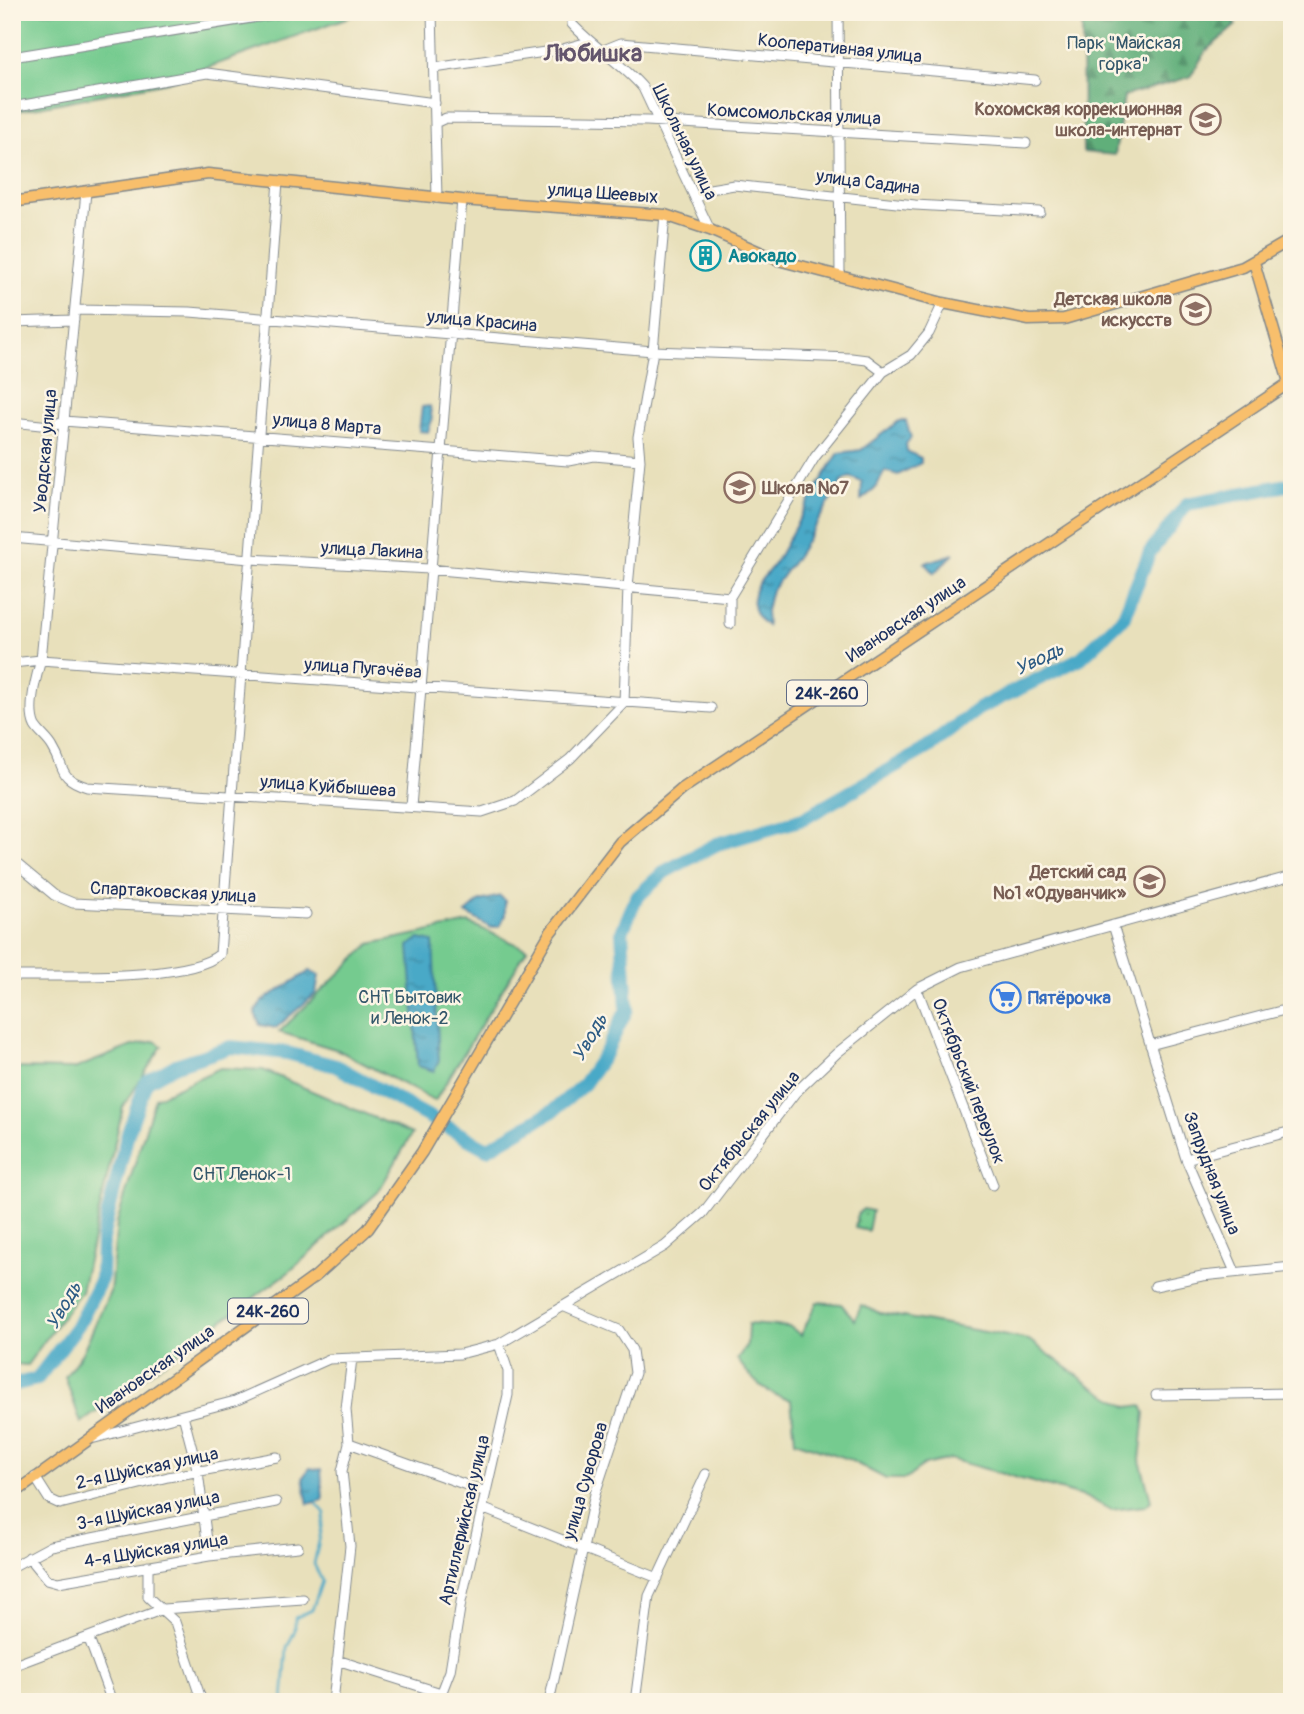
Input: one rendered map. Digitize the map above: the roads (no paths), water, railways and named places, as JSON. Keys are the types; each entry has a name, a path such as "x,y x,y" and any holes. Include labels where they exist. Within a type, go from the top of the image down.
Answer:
{"main road":[{"name":"улица Шеевых","path":"12,202 208,174 437,198 665,215 710,230 761,254 943,303 1029,320 1064,319 1254,262"},
{"path":"1291,386 1254,262 1292,239"},
{"name":"Ивановская улица","path":"85,1440 316,1276 369,1229 422,1152 550,933 620,842 682,789 1291,386"},
{"name":"24К-260","path":"12,1495 85,1440"}],"street":[{"path":"12,57 289,12"},
{"path":"432,12 437,198"},
{"name":"Школьная улица","path":"572,12 572,24 588,42 626,68 643,88 710,230"},
{"path":"838,12 841,132 839,276"},
{"path":"434,68 559,50 588,42"},
{"name":"Кооперативная улица","path":"601,51 621,43 933,73 1035,80"},
{"path":"12,107 207,73 435,103"},
{"name":"Комсомольская улица","path":"435,123 446,118 660,123 1026,143"},
{"path":"12,976 130,974 197,966 211,962 220,954 278,181"},
{"name":"улица Садина","path":"695,199 710,189 734,185 915,205 1040,212"},
{"name":"Уводская улица","path":"32,713 41,660 86,192"},
{"path":"411,807 462,200"},
{"path":"624,703 628,587 640,460 641,408 653,351 665,215"},
{"path":"730,624 730,597 815,457 883,372 911,355 923,340 943,303"},
{"name":"улица Красина","path":"12,322 74,315 268,317 653,351 851,358 867,360 883,372"},
{"name":"улица 8 Марта","path":"12,422 50,426 64,421 568,461 594,456 640,460"},
{"name":"улица Лакина","path":"12,538 250,559 429,569 730,597"},
{"name":"улица Пугачёва","path":"12,663 41,660 711,708"},
{"name":"улица Куйбышева","path":"32,713 35,725 54,748 61,771 72,782 87,787 482,811 515,801 570,759 624,703"},
{"name":"Спартаковская улица","path":"12,860 54,895 73,903 306,914"},
{"name":"Октябрьская улица","path":"85,1440 235,1401 329,1359 460,1354 499,1344 666,1246 703,1213 795,1093 838,1053 916,989 961,967 1292,876"},
{"name":"Запрудная улица","path":"1113,925 1186,1159 1235,1272"},
{"name":"Октябрьский переулок","path":"916,989 993,1185"},
{"path":"1150,1045 1292,1008"},
{"path":"1186,1159 1292,1131"},
{"path":"1155,1286 1235,1272 1292,1267"},
{"name":"улица Суворова","path":"549,1702 595,1494 635,1373 632,1350 620,1330 565,1307"},
{"name":"Артиллерийская улица","path":"439,1697 450,1671 461,1602 508,1395 508,1371 499,1344"},
{"path":"333,1702 350,1546 342,1471 349,1443 346,1409 352,1357"},
{"path":"1156,1395 1292,1393"},
{"path":"183,1415 198,1472 209,1556"},
{"path":"349,1443 486,1492"},
{"name":"2-я Шуйская улица","path":"36,1477 49,1499 60,1504 277,1457"},
{"path":"635,1702 649,1596 706,1474"},
{"name":"3-я Шуйская улица","path":"12,1567 51,1546 276,1502"},
{"path":"482,1508 658,1577"},
{"name":"4-я Шуйская улица","path":"29,1557 47,1578 58,1582 209,1556 298,1547"},
{"path":"148,1566 148,1597 175,1622 202,1702"},
{"path":"12,1666 163,1609 303,1599"},
{"path":"89,1639 112,1702"},
{"path":"337,1660 439,1697"}],"water":[{"path":"430,406 432,420 428,432 419,431 422,407"},
{"path":"899,421 906,421 911,438 906,444 907,451 921,458 921,463 898,475 885,471 875,489 861,500 862,482 850,477 842,481 797,556 770,593 766,611 767,626 754,610 754,592 776,561 830,466 839,453 861,450"},
{"path":"954,554 934,573 925,563"},
{"path":"500,896 505,901 505,915 500,926 491,928 466,913 480,901"},
{"path":"419,939 433,942 439,1061 434,1071 418,1066 409,946"},
{"path":"310,971 319,975 316,993 276,1028 260,1025 255,1013 262,1001"},
{"path":"310,1468 321,1470 323,1500 308,1504 303,1477"}],"waterway":[{"name":"Уводь","path":"12,1385 37,1379 78,1325 101,1279 102,1239 128,1133 146,1082 176,1065 231,1047 287,1053 336,1066 487,1149 553,1111 584,1084 606,1052 627,1009 622,932 636,898 664,872 717,844 803,819 927,748 978,709 1081,658 1123,618 1150,552 1187,504 1292,484"},
{"path":"283,1702 287,1648 295,1630 295,1618 312,1610 322,1581 314,1564 325,1513 317,1504"}],"place":[{"name":"Кохомская коррекционная школа-интернат","path":"1205,119"},
{"name":"Авокадо","path":"705,256"},
{"name":"Детская школа искусств","path":"1195,309"},
{"name":"Школа №7","path":"739,488"},
{"name":"Детский сад №1 «Одуванчик»","path":"1149,882"},
{"name":"Пятёрочка","path":"1005,998"}],"district":[{"name":"Любишка","path":"593,53"}],"park label":[{"name":"Парк \"Майская горка\"","path":"1124,53"},
{"name":"СНТ Бытовик и Ленок-2","path":"410,1007"},
{"name":"СНТ Ленок-1","path":"242,1174"}]}
